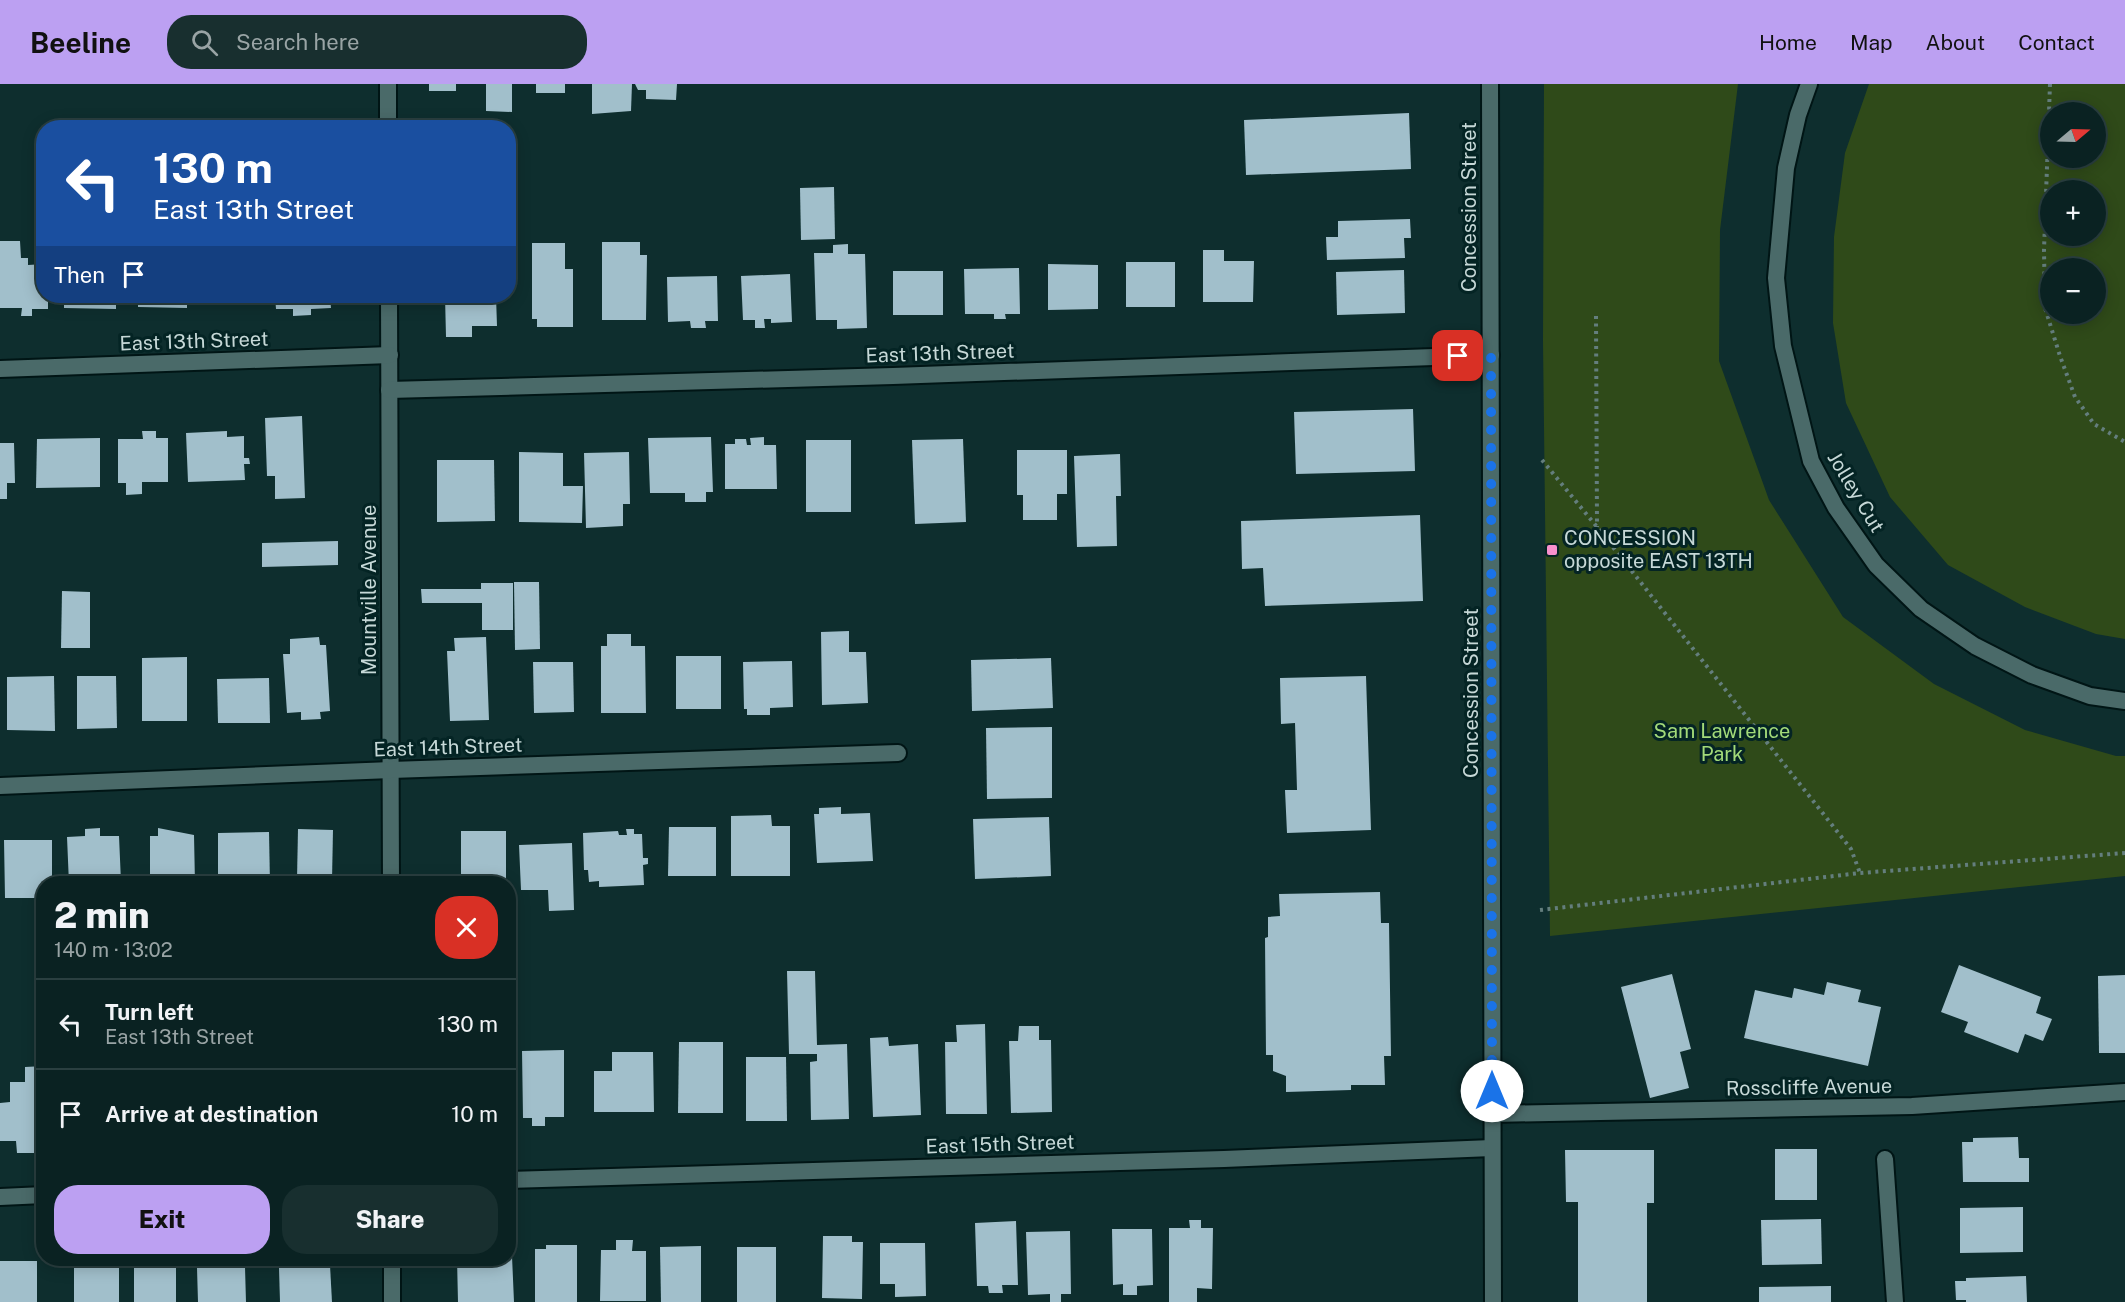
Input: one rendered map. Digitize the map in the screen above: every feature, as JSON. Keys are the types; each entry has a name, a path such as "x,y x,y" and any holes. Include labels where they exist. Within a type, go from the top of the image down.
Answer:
{"street":[{"path":"388,84 388,120"},
{"name":"Concession Street","path":"1490,84 1493,1302"},
{"name":"Jolley Cut","path":"1809,84 1798,115 1786,168 1776,279 1783,346 1811,461 1836,508 1876,565 1921,609 1975,646 2032,675 2090,696 2125,701"},
{"name":"Mountville Avenue","path":"389,303 391,876"},
{"name":"East 13th Street","path":"0,369 390,355"},
{"name":"East 13th Street","path":"390,390 905,376 1491,355"},
{"name":"East 14th Street","path":"0,786 898,753"},
{"name":"Rosscliffe Avenue","path":"1492,1114 1912,1106 2125,1092"},
{"name":"East 15th Street","path":"516,1180 1492,1148"},
{"path":"1885,1159 1895,1302"},
{"path":"0,1197 36,1195"},
{"path":"392,1266 392,1302"}],"path":[{"path":"2050,84 2044,250 2045,308 2075,397 2094,424 2125,442"},
{"path":"1596,316 1597,527"},
{"path":"1542,460 1851,849 1860,873"},
{"path":"1540,910 1860,873 2125,853"}],"green space":[{"name":"Sam Lawrence Park","path":"1544,84 1738,84 1720,230 1719,361 1769,500 1843,617 1934,684 2025,730 2116,756 2125,756 2125,876 1550,936 1543,341"},
{"path":"1869,84 2125,84 2125,639 2096,634 2025,607 1948,565 1890,497 1846,403 1833,323 1834,237 1845,153"}],"building":[{"path":"429,84 456,84 456,91 429,91"},
{"path":"486,84 512,84 512,112 486,111"},
{"path":"536,84 565,84 565,93 536,93"},
{"path":"592,84 632,84 631,111 592,114"},
{"path":"635,84 677,84 676,100 646,99 646,90 638,90"},
{"path":"1409,113 1411,169 1246,175 1244,120"},
{"path":"834,187 835,239 801,240 800,188"},
{"path":"1410,219 1411,238 1404,238 1405,258 1327,260 1326,237 1338,237 1338,221"},
{"path":"0,241 20,241 21,258 28,258 28,265 36,264 36,303 48,303 48,309 32,309 32,316 21,316 22,308 0,308"},
{"path":"602,242 640,242 640,255 647,255 646,320 602,320"},
{"path":"532,243 565,243 565,269 573,269 573,327 537,327 537,319 532,319"},
{"path":"848,244 848,254 865,254 867,328 837,329 837,320 816,320 814,253 833,253 833,245"},
{"path":"1203,250 1224,250 1224,261 1254,261 1253,302 1203,302"},
{"path":"1126,262 1175,262 1175,307 1126,307"},
{"path":"1048,264 1098,265 1098,309 1048,310"},
{"path":"1019,268 1020,314 1005,314 1006,319 994,319 994,314 965,314 964,269"},
{"path":"1404,270 1405,313 1337,315 1336,272"},
{"path":"893,271 943,271 943,315 893,315"},
{"path":"790,274 792,322 771,323 771,319 764,319 765,328 755,328 755,320 743,320 741,276"},
{"path":"717,276 718,321 705,321 706,328 691,328 690,321 668,322 667,277"},
{"path":"64,303 116,303 116,309 64,308"},
{"path":"138,303 187,303 187,308 138,307"},
{"path":"198,303 234,303 234,304 198,305"},
{"path":"276,303 331,303 331,308 311,309 311,315 293,316 293,309 276,309"},
{"path":"445,303 496,303 497,326 472,326 472,337 446,337"},
{"path":"1413,409 1415,471 1296,474 1294,412"},
{"path":"302,416 305,498 275,499 275,476 267,476 265,418"},
{"path":"142,431 156,431 156,438 168,438 168,482 142,482 142,494 126,495 126,483 118,483 118,439 143,439"},
{"path":"227,431 227,437 244,436 244,458 249,458 250,464 244,464 245,480 188,482 186,433"},
{"path":"711,437 713,492 706,492 706,502 685,502 685,493 650,493 648,438"},
{"path":"764,437 764,445 776,445 777,489 725,489 725,444 735,444 735,439 746,439 747,445 751,445 750,438"},
{"path":"100,438 100,487 36,488 37,439"},
{"path":"963,439 966,522 915,524 912,440"},
{"path":"806,440 851,440 851,512 806,512"},
{"path":"0,443 14,443 15,483 7,483 7,499 0,499"},
{"path":"1017,450 1067,450 1067,494 1057,494 1057,520 1023,520 1023,495 1017,495"},
{"path":"519,452 563,453 563,486 583,486 582,523 519,522"},
{"path":"629,452 630,504 623,504 623,526 586,528 584,453"},
{"path":"1120,454 1121,496 1116,496 1117,546 1077,547 1074,456"},
{"path":"437,460 494,460 495,521 437,522"},
{"path":"1420,515 1423,601 1265,606 1263,568 1242,569 1241,521"},
{"path":"338,541 338,565 262,567 262,543"},
{"path":"514,582 539,582 540,649 515,650"},
{"path":"481,583 513,583 513,630 482,630 482,603 422,603 421,589 481,589"},
{"path":"62,591 90,592 90,648 61,648"},
{"path":"849,631 849,652 866,652 868,703 822,705 821,632"},
{"path":"607,634 631,634 631,646 645,646 646,713 601,713 601,646 607,646"},
{"path":"319,637 320,645 326,645 330,711 320,712 321,719 301,720 301,712 287,713 283,654 290,654 290,639"},
{"path":"486,637 489,720 450,721 447,651 455,651 454,638"},
{"path":"676,656 721,656 721,709 676,709"},
{"path":"187,657 187,721 142,721 142,658"},
{"path":"1051,658 1053,708 972,711 971,660"},
{"path":"792,661 793,707 770,708 770,715 747,715 747,709 744,709 743,662"},
{"path":"533,662 573,662 574,712 534,713"},
{"path":"54,676 55,731 7,730 7,677"},
{"path":"77,676 116,676 117,728 77,729"},
{"path":"1366,676 1371,830 1287,833 1285,790 1297,790 1295,723 1281,724 1280,678"},
{"path":"269,678 270,723 218,723 217,679"},
{"path":"1052,727 1052,798 987,799 986,728"},
{"path":"841,807 841,814 870,813 873,861 817,863 814,814 819,814 819,808"},
{"path":"771,815 772,826 790,826 790,876 731,876 731,816"},
{"path":"1049,817 1051,876 975,879 973,819"},
{"path":"669,827 716,827 716,876 668,876"},
{"path":"100,828 100,836 119,836 121,876 69,876 67,837 85,836 85,829"},
{"path":"158,828 194,835 195,876 150,876 150,836 158,836"},
{"path":"298,829 333,830 332,876 297,876"},
{"path":"626,829 634,829 634,834 642,834 643,858 648,858 648,864 643,865 644,885 599,887 599,881 589,882 588,870 584,870 583,833 618,831 619,835 627,835"},
{"path":"461,831 506,831 506,876 461,876"},
{"path":"269,832 270,876 218,876 218,833"},
{"path":"4,840 52,840 52,876 36,876 36,898 5,898"},
{"path":"572,843 574,910 549,911 548,890 521,890 519,845"},
{"path":"1380,892 1381,923 1389,923 1391,1056 1384,1056 1385,1085 1351,1085 1351,1090 1286,1092 1286,1076 1273,1071 1273,1055 1266,1055 1265,938 1268,937 1268,917 1280,916 1279,894"},
{"path":"1959,965 2041,997 2036,1013 2052,1019 2043,1041 2025,1034 2018,1053 1964,1032 1968,1022 1941,1012"},
{"path":"787,971 815,971 817,1045 847,1044 849,1119 811,1120 810,1062 817,1061 817,1054 789,1054"},
{"path":"1672,974 1691,1049 1680,1052 1689,1088 1650,1098 1621,987"},
{"path":"2125,975 2125,1053 2099,1053 2098,976"},
{"path":"1827,982 1861,990 1858,1002 1881,1007 1868,1066 1744,1038 1755,990 1792,998 1794,988 1824,995"},
{"path":"985,1024 987,1114 946,1114 945,1042 957,1042 956,1025"},
{"path":"1019,1026 1039,1026 1039,1040 1051,1040 1052,1112 1011,1113 1009,1041 1018,1041"},
{"path":"888,1037 889,1046 918,1044 921,1115 873,1117 870,1038"},
{"path":"679,1042 723,1042 723,1113 678,1113"},
{"path":"564,1050 564,1117 545,1117 545,1126 532,1126 532,1118 523,1118 522,1051"},
{"path":"612,1052 653,1052 654,1112 594,1112 594,1071 612,1071"},
{"path":"746,1057 786,1057 787,1121 746,1121"},
{"path":"36,1066 36,1153 17,1153 16,1141 0,1141 0,1103 10,1102 10,1082 25,1082 25,1067"},
{"path":"2018,1137 2019,1158 2029,1158 2029,1182 1963,1182 1962,1142 1973,1142 1973,1138"},
{"path":"1775,1149 1817,1149 1817,1200 1775,1200"},
{"path":"1565,1150 1654,1150 1654,1203 1647,1203 1647,1302 1578,1302 1578,1202 1566,1202"},
{"path":"2023,1207 2023,1252 1960,1253 1960,1208"},
{"path":"1821,1219 1822,1264 1762,1265 1761,1220"},
{"path":"1189,1220 1201,1220 1201,1228 1213,1228 1212,1289 1197,1288 1197,1302 1169,1302 1169,1228 1190,1228"},
{"path":"1016,1221 1018,1285 1002,1285 1003,1293 989,1293 988,1286 977,1286 975,1223"},
{"path":"1112,1229 1152,1229 1153,1285 1137,1286 1137,1295 1123,1295 1123,1284 1113,1285"},
{"path":"1070,1231 1071,1294 1061,1294 1061,1302 1050,1302 1050,1294 1028,1295 1026,1232"},
{"path":"823,1236 852,1236 852,1242 863,1242 862,1299 822,1298"},
{"path":"616,1240 633,1240 632,1251 646,1251 646,1301 600,1301 601,1250 616,1250"},
{"path":"880,1243 925,1243 926,1296 895,1297 895,1284 880,1284"},
{"path":"546,1245 577,1245 577,1302 535,1302 535,1249 546,1249"},
{"path":"701,1246 701,1302 661,1302 660,1247"},
{"path":"737,1247 776,1247 776,1302 737,1302"},
{"path":"0,1261 36,1261 37,1302 0,1302"},
{"path":"74,1266 119,1266 119,1302 74,1302"},
{"path":"134,1266 176,1266 176,1302 134,1302"},
{"path":"330,1266 332,1302 280,1302 279,1268"},
{"path":"457,1266 512,1266 514,1302 458,1302"},
{"path":"245,1267 246,1302 198,1302 197,1268"},
{"path":"2026,1276 2027,1302 1956,1300 1955,1281 1966,1281 1966,1278"},
{"path":"1831,1286 1831,1302 1759,1302 1759,1287"}],"place":[{"name":"CONCESSION opposite EAST 13TH","path":"1552,550"}],"route":[{"path":"1458,356 1491,355 1492,1091"}]}
